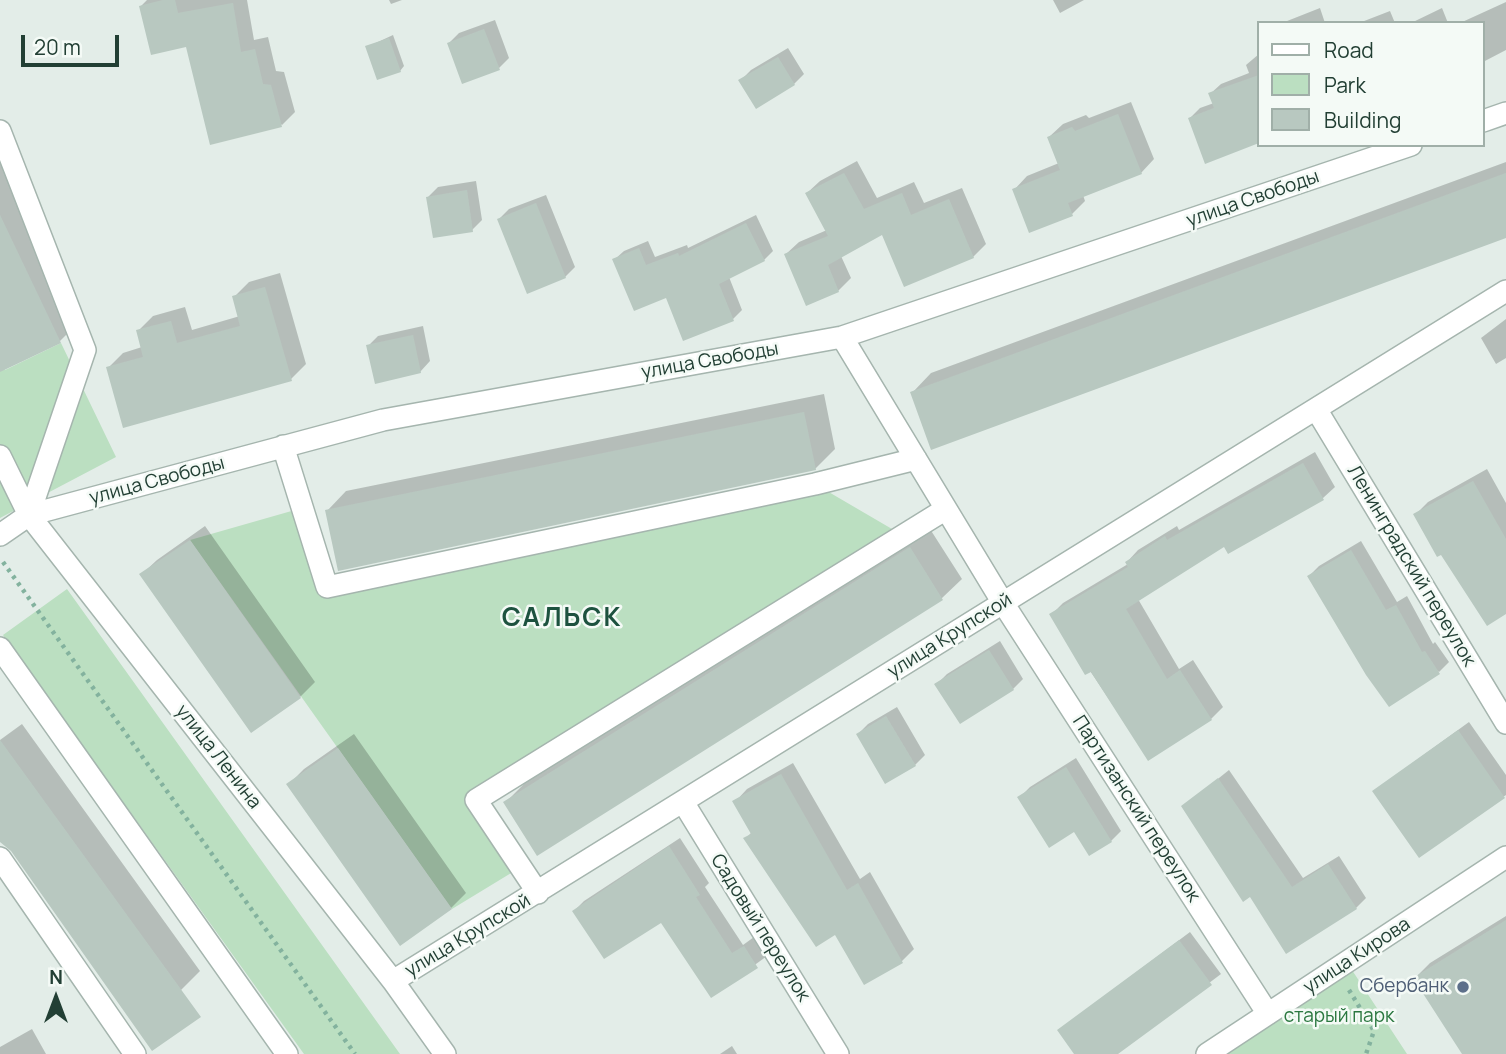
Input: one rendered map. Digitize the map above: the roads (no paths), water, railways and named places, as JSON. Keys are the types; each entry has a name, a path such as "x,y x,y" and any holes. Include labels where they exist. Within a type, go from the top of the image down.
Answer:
{"street":[{"path":"1485,120 1506,113"},
{"path":"0,131 85,349 29,516"},
{"name":"улица Свободы","path":"0,535 29,516 383,420 842,337 1405,147"},
{"name":"улица Крупской","path":"393,981 1506,291"},
{"name":"Партизанский переулок","path":"842,337 1003,603 1268,1014"},
{"name":"Ленинградский переулок","path":"1316,409 1506,723"},
{"path":"283,446 327,587 815,484 916,459"},
{"name":"улица Ленина","path":"0,456 29,516 393,981 445,1054"},
{"path":"538,893 476,800 946,509"},
{"path":"0,648 287,1054"},
{"name":"Садовый переулок","path":"683,802 838,1054"},
{"name":"улица Кирова","path":"1207,1054 1506,857"},
{"path":"0,858 135,1054"}],"place":[{"name":"Сбербанк","path":"1463,987"}],"district":[{"name":"САЛЬСК","path":"562,619"}],"park label":[{"name":"старый парк","path":"1339,1017"}]}
